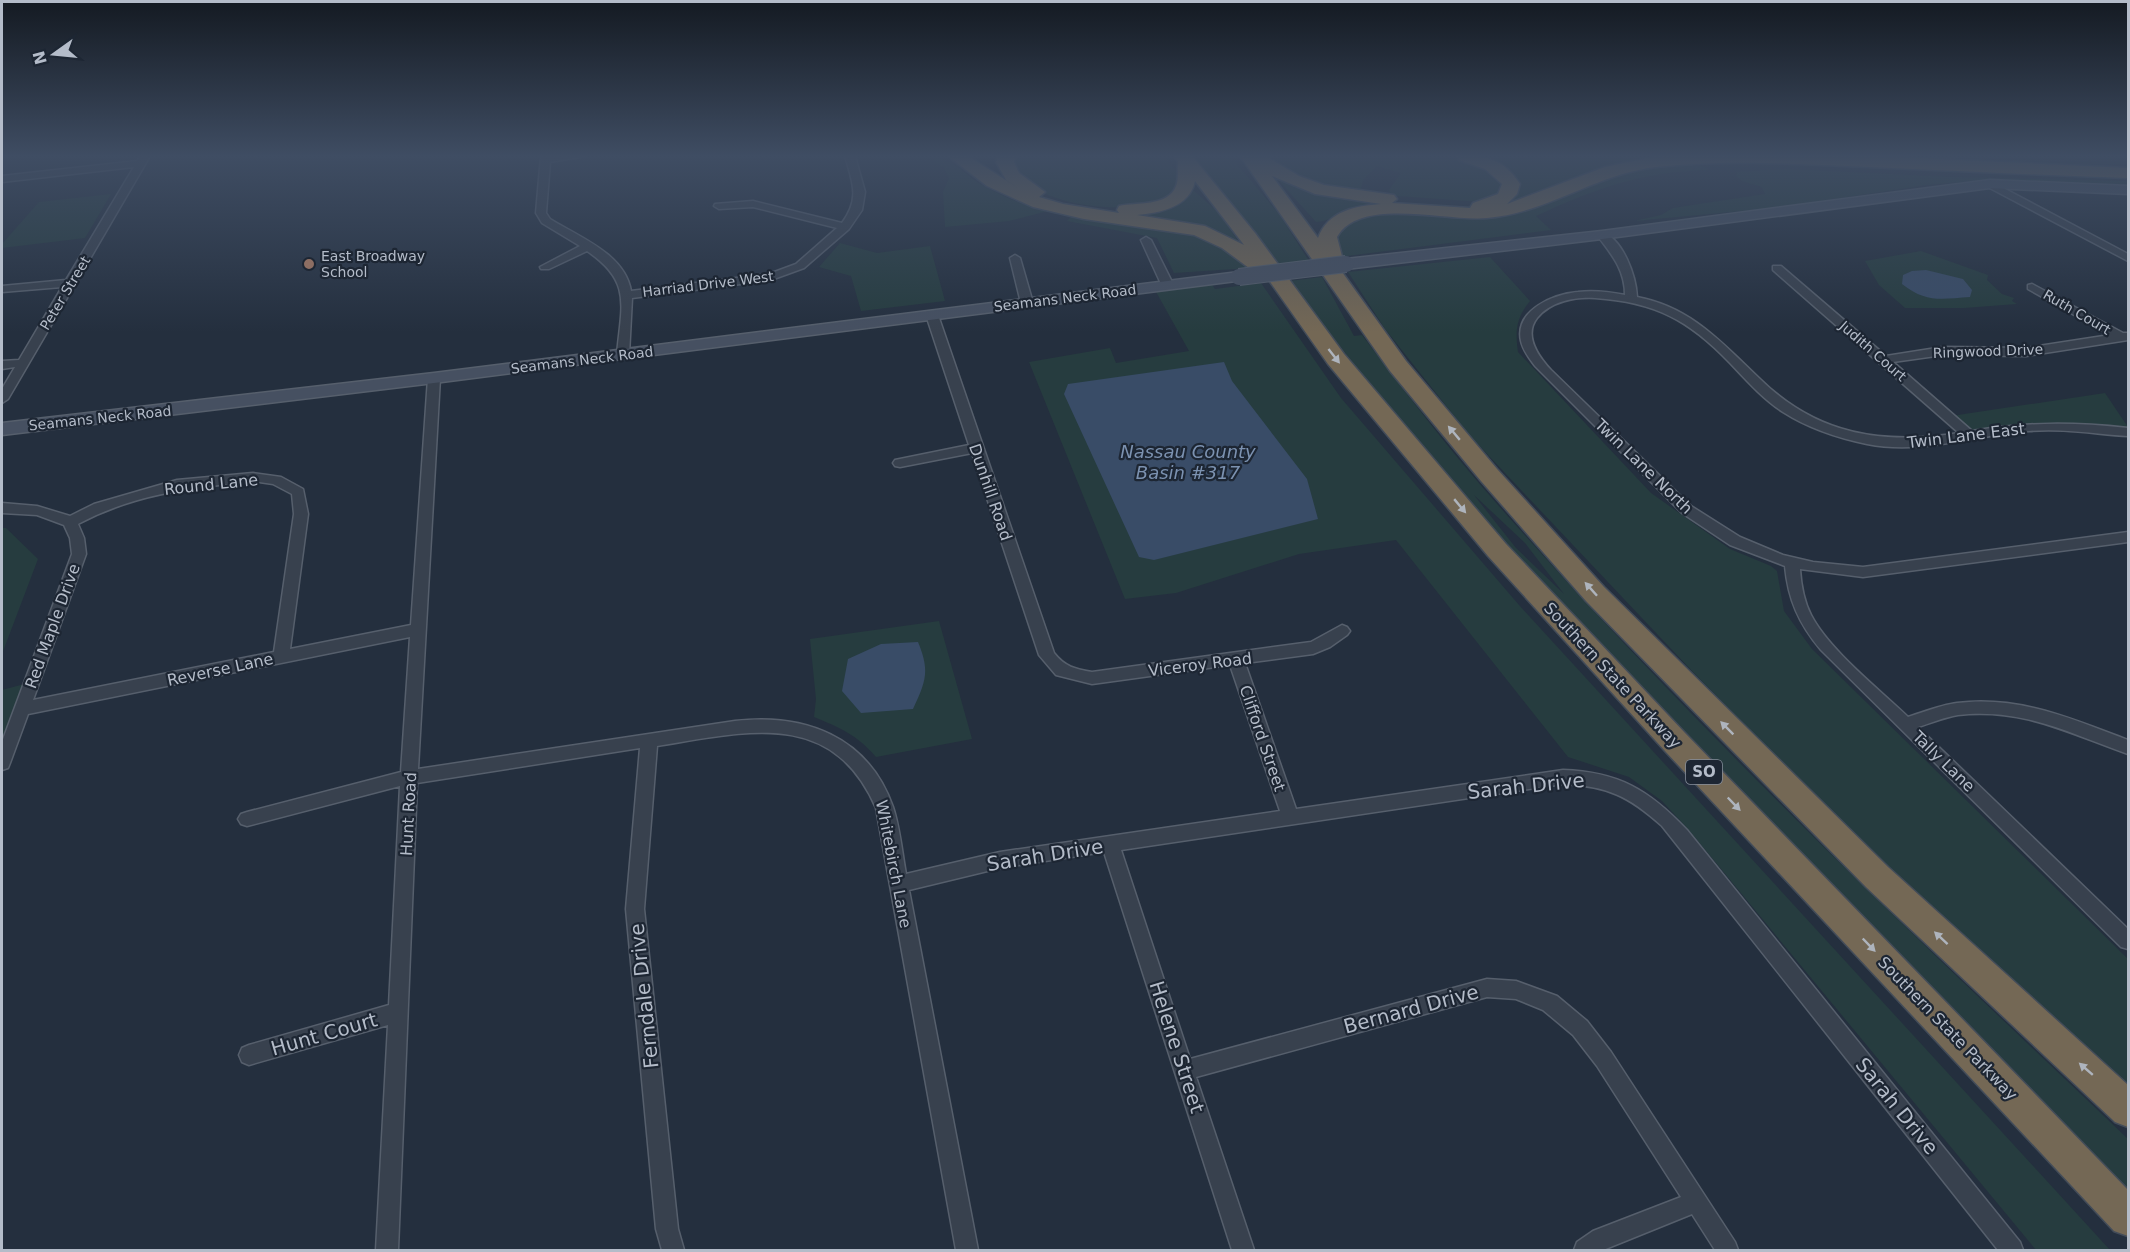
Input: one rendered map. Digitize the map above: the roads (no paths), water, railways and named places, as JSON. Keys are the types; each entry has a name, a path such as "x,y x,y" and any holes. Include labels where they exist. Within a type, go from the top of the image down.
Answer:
{"highway":[{"path":"1093,214 1172,224 1218,237 1241,249 1299,309"},
{"name":"Southern State Parkway","path":"1230,214 1336,359 1497,550 1675,742 2128,1217"},
{"path":"1295,214 1342,272"},
{"path":"1354,214 1337,222 1327,237 1342,272 1398,366 1489,475 1595,594 1877,878 2128,1109"}],"main road":[{"name":"Seamans Neck Road","path":"2,429 623,355 1239,277 1342,272 1759,214"}],"street":[{"name":"Peter Street","path":"2,399 111,214"},
{"path":"542,214 546,221 618,269 624,281 626,295 623,355"},
{"path":"795,214 845,227"},
{"name":"Harriad Drive West","path":"626,295 782,274 811,259 845,227 854,214"},
{"path":"2047,214 2128,258"},
{"path":"1602,235 1620,255 1628,270 1632,282 1631,298"},
{"path":"1146,240 1168,286"},
{"path":"545,267 586,247"},
{"path":"1015,258 1027,303"},
{"name":"Judith Court","path":"1778,268 1969,435"},
{"path":"2,289 70,284"},
{"name":"Ruth Court","path":"2032,287 2125,337"},
{"name":"Twin Lane North","path":"1631,298 1589,294 1553,302 1544,306 1531,320 1526,330 1527,344 1548,373 1680,504 1708,526 1738,543 1791,563 1823,571 1863,573 2128,537"},
{"name":"Twin Lane East","path":"1631,298 1653,303 1686,318 1767,394 1803,418 1825,427 1883,442 1909,443 2044,426 2070,426 2128,432"},
{"name":"Dunhill Road","path":"932,315 1047,655 1055,667"},
{"name":"Ringwood Drive","path":"1884,360 1943,351 2026,352 2125,337"},
{"path":"2,365 23,363"},
{"name":"Hunt Road","path":"387,1251 410,777 434,378"},
{"path":"900,463 976,448"},
{"name":"Round Lane","path":"70,522 99,507 177,485 253,477 276,480 298,492 301,514 281,656"},
{"path":"2,508 22,507 48,512 70,522"},
{"name":"Red Maple Drive","path":"2,763 79,554 77,538 70,522"},
{"name":"Tally Lane","path":"1791,563 1799,607 1813,632 2128,941"},
{"name":"Reverse Lane","path":"21,709 420,630"},
{"name":"Viceroy Road","path":"1055,667 1065,674 1092,678 1313,648 1342,631"},
{"name":"Clifford Street","path":"1236,659 1290,817"},
{"path":"1906,724 1956,709 2000,707 2056,719 2128,745"},
{"name":"Whitebirch Lane","path":"247,819 410,777 649,741 765,725 799,728 826,739 858,761 878,790 885,808 967,1251"},
{"name":"Ferndale Drive","path":"649,741 635,909 667,1228 673,1251"},
{"name":"Sarah Drive","path":"899,884 1000,860 1290,817 1563,777 1602,780 1639,795 1657,809 1681,834 2012,1251"},
{"name":"Helene Street","path":"1110,844 1243,1251"},
{"name":"Bernard Drive","path":"1185,1071 1487,988 1516,990 1550,1003 1580,1028 1604,1059 1727,1251"},
{"name":"Hunt Court","path":"249,1056 399,1012"},
{"path":"1585,1251 1601,1239 1696,1202"}],"water":[{"path":"1926,270 1963,279 1972,290 1970,297 1942,299 1926,297 1902,284 1903,275 1912,271"},
{"name":"Nassau County Basin #317","path":"1224,362 1232,381 1307,479 1318,519 1154,560 1139,557 1064,394 1068,384"},
{"path":"918,642 924,661 925,676 913,709 861,713 842,691 848,659 881,644"}],"place":[{"name":"East Broadway School","path":"309,264"}]}
